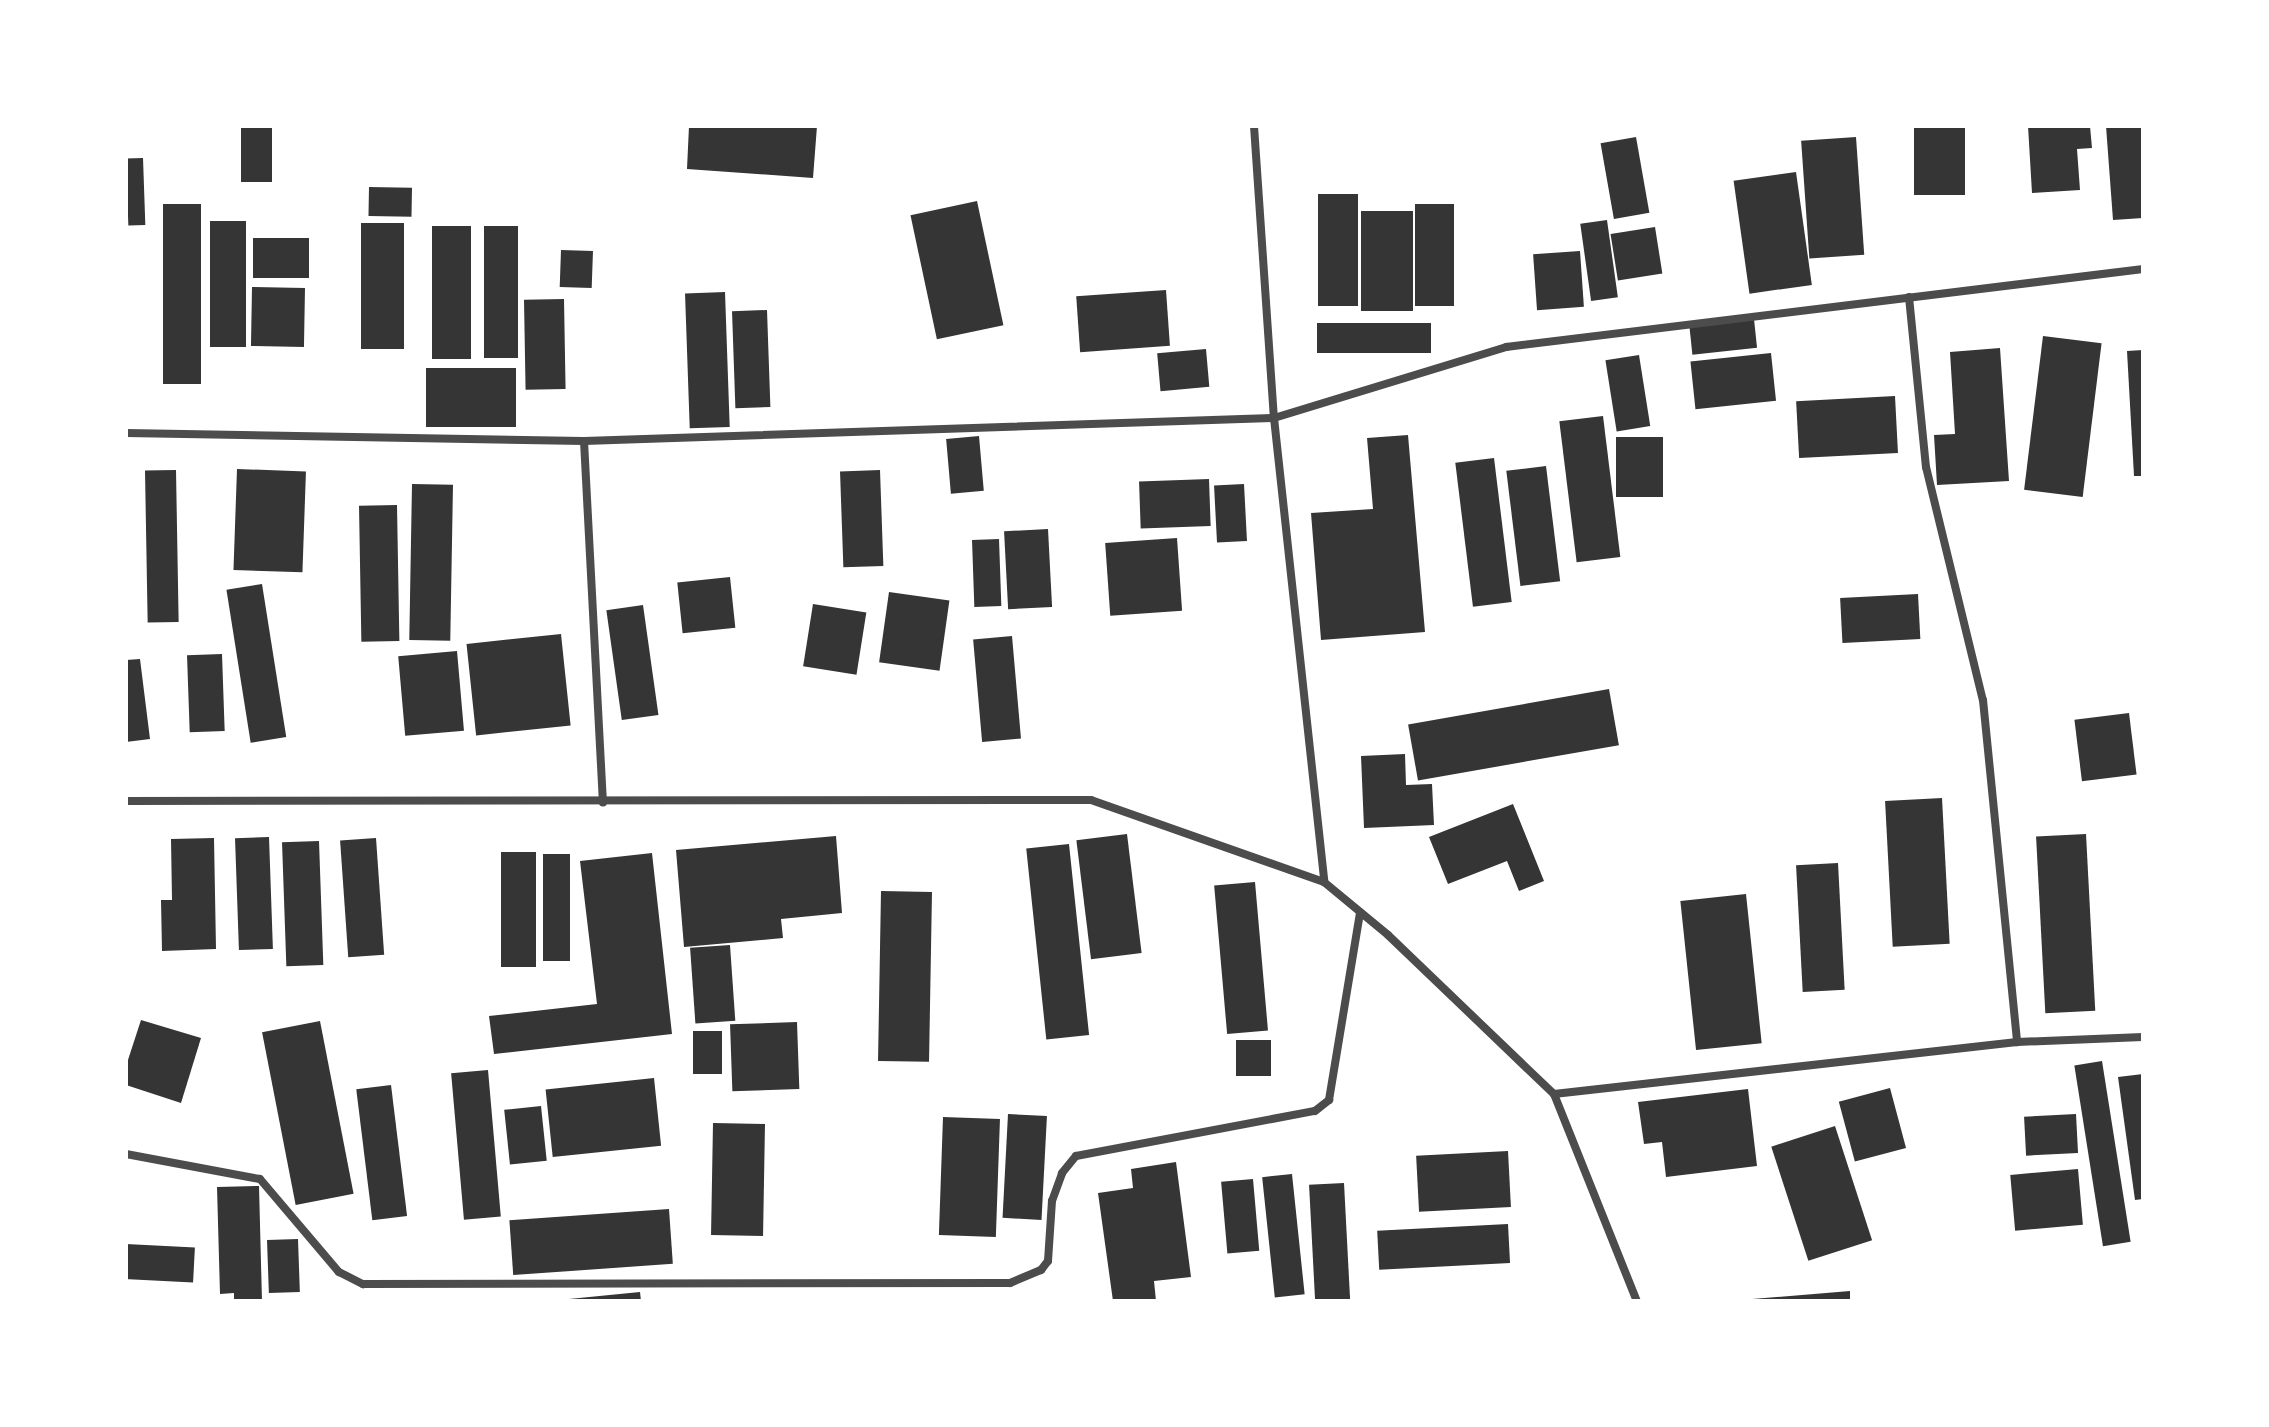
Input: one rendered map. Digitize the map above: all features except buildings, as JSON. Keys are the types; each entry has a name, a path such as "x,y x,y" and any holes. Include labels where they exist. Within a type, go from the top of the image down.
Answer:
{"street":[{"path":"1254,126 1274,418 1324,882"},
{"path":"126,433 584,441 1274,418 1506,347 2143,269"},
{"path":"1909,297 1926,467 1983,700 2017,1042"},
{"path":"584,441 603,803"},
{"path":"126,801 603,803 1091,800 1324,882 1360,913 1554,1094 1637,1301"},
{"path":"126,1154 260,1179 339,1272 363,1284 1010,1283 1041,1270 1048,1261 1052,1201 1062,1173 1076,1156 1315,1111 1329,1100 1360,913"},
{"path":"1554,1094 2017,1042 2143,1037"}]}
